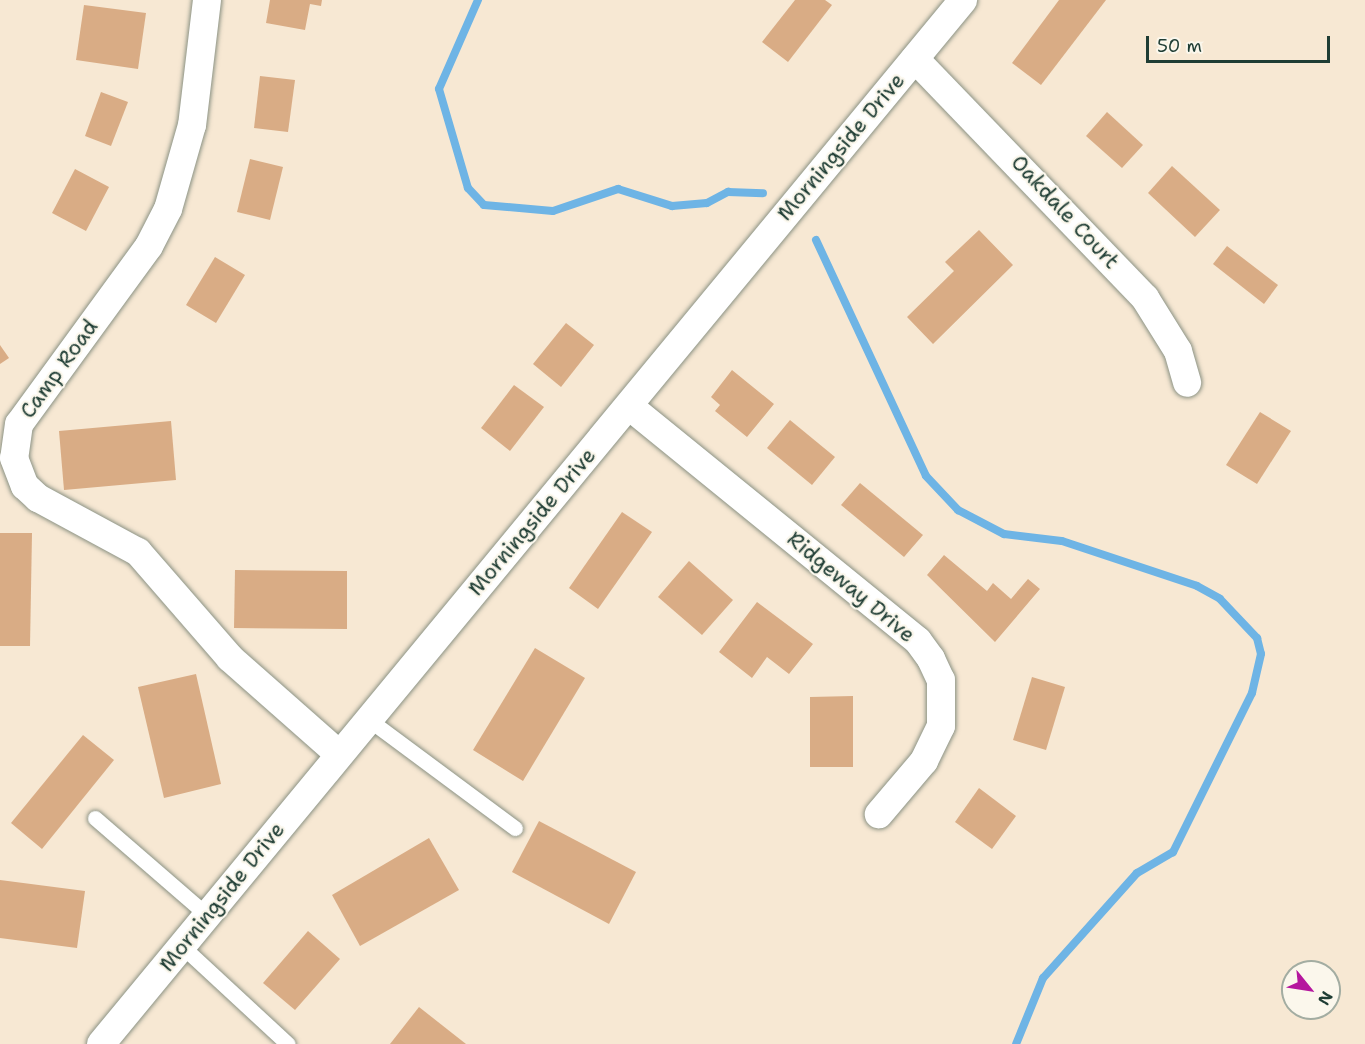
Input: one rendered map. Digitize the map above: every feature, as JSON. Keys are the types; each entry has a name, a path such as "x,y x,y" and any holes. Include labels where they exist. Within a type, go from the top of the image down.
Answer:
{"street":[{"name":"Camp Road","path":"207,0 192,125 168,209 149,246 19,424 14,458 25,486 38,498 138,552 230,658 339,754"},
{"name":"Morningside Drive","path":"101,1044 963,0"},
{"name":"Oakdale Court","path":"915,59 1145,298 1178,351 1186,383"},
{"name":"Ridgeway Drive","path":"629,406 918,641 932,659 940,680 941,726 924,761 879,814"}],"lane":[{"path":"368,719 515,828"},
{"path":"95,818 207,915"},
{"path":"182,946 288,1044"}],"building":[{"path":"270,0 322,0 321,6 310,4 305,30 266,23"},
{"path":"795,0 825,0 832,5 788,62 762,42"},
{"path":"1059,0 1106,0 1041,85 1012,63"},
{"path":"84,5 146,13 138,69 76,60"},
{"path":"260,76 295,80 288,132 254,128"},
{"path":"101,92 128,102 111,146 85,136"},
{"path":"1107,112 1143,145 1122,168 1086,136"},
{"path":"250,159 283,167 270,220 237,212"},
{"path":"1172,166 1220,210 1195,237 1148,193"},
{"path":"75,169 109,187 86,231 52,213"},
{"path":"979,230 1013,265 933,344 907,317 954,271 945,262"},
{"path":"1227,246 1278,285 1264,304 1213,264"},
{"path":"215,257 245,275 216,323 186,305"},
{"path":"566,323 594,345 561,387 533,364"},
{"path":"0,345 9,358 0,364"},
{"path":"732,370 774,404 747,437 715,411 720,405 711,397"},
{"path":"514,385 544,407 510,451 481,428"},
{"path":"1260,412 1291,431 1257,484 1226,465"},
{"path":"790,420 835,457 812,485 767,448"},
{"path":"171,421 176,480 64,490 59,431"},
{"path":"860,483 923,535 904,557 841,505"},
{"path":"622,512 652,532 598,609 569,588"},
{"path":"0,533 32,533 30,646 0,646"},
{"path":"944,555 987,591 993,583 1011,599 1028,579 1040,589 995,642 927,575"},
{"path":"689,561 733,600 702,635 658,597"},
{"path":"235,570 347,571 347,629 234,628"},
{"path":"757,602 813,644 789,674 767,657 752,678 719,652"},
{"path":"535,648 585,678 523,781 473,750"},
{"path":"196,674 221,784 164,798 138,687"},
{"path":"1032,677 1065,687 1046,750 1013,740"},
{"path":"853,696 853,767 810,767 810,697"},
{"path":"83,735 114,760 42,849 11,823"},
{"path":"979,788 1016,816 992,849 955,822"},
{"path":"539,821 636,872 609,924 512,872"},
{"path":"429,838 459,890 360,946 332,895"},
{"path":"0,880 85,891 77,948 0,938"},
{"path":"308,931 340,959 295,1010 263,983"},
{"path":"419,1007 466,1044 390,1044"}],"waterway":[{"path":"478,0 439,89 468,188 484,205 553,211 618,189 672,206 707,203 728,192 763,193"},
{"path":"816,240 926,476 958,510 1004,534 1062,541 1197,586 1220,599 1257,638 1261,654 1252,693 1173,852 1137,873 1043,978 1016,1044"}]}
